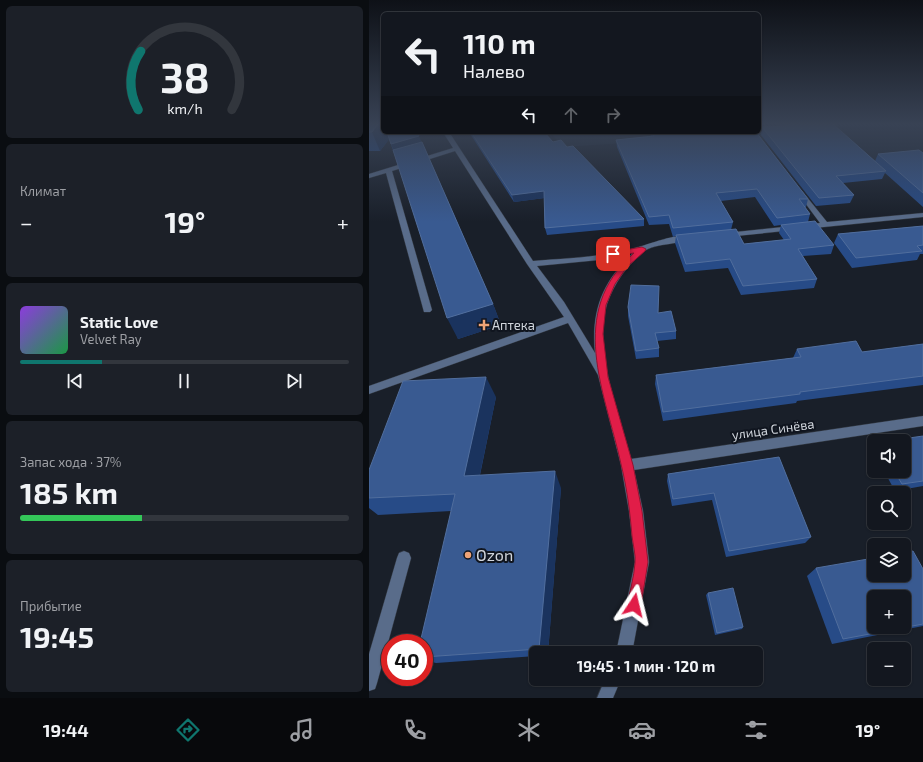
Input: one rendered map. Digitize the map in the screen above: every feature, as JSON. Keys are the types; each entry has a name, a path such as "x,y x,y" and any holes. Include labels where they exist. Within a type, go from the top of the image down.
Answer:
{"street":[{"path":"369,176 433,157"},
{"path":"461,157 531,264 561,304 603,377"},
{"path":"389,171 427,310"},
{"path":"797,188 825,225"},
{"path":"717,236 923,215"},
{"path":"531,264 599,257 642,249 664,241 702,237"},
{"path":"625,646 642,562 636,511 627,465 603,377 598,334 602,305 615,278 624,266 642,249"},
{"path":"369,390 570,319"},
{"name":"улица Синёва","path":"627,465 923,421"},
{"path":"369,683 404,558"},
{"path":"605,698 610,686"}],"shaded area":[{"path":"846,157 923,157 923,158 866,163"}],"building":[{"path":"395,157 428,157 493,304 447,318"},
{"path":"487,157 583,157 644,219 545,228 544,191 512,195"},
{"path":"623,157 775,157 808,199 799,199 810,214 777,218 757,189 716,193 733,222 673,228 669,215 649,217"},
{"path":"786,157 870,157 886,171 836,176 854,195 819,198"},
{"path":"881,157 923,157 923,193"},
{"path":"815,221 834,245 798,249 817,279 743,286 730,259 686,264 676,235 736,229 744,244 791,239 781,225"},
{"path":"923,226 923,245 917,246 922,251 856,258 838,234"},
{"path":"631,285 659,286 658,313 671,311 676,331 655,333 659,348 636,351 628,307"},
{"path":"856,341 862,352 923,344 923,376 663,412 656,375 801,357 797,349"},
{"path":"486,377 464,476 555,471 539,646 529,646 529,650 433,656 433,634 422,634 455,494 369,498 369,470 403,381"},
{"path":"923,436 923,481 902,484 898,478 911,478 911,438"},
{"path":"779,457 811,537 729,551 714,493 673,499 668,474"},
{"path":"911,551 913,551 923,569 923,624 911,626 911,590 867,590 867,634 870,634 843,639 816,568 867,559 867,582 911,582"},
{"path":"733,588 743,627 717,633 708,593"}],"place":[{"name":"Аптека","path":"484,325"},
{"name":"Ozon","path":"468,555"}],"route":[{"path":"613,254 642,249 624,266 611,284 602,305 598,334 603,377 627,465 636,511 642,562 634,605"}]}
